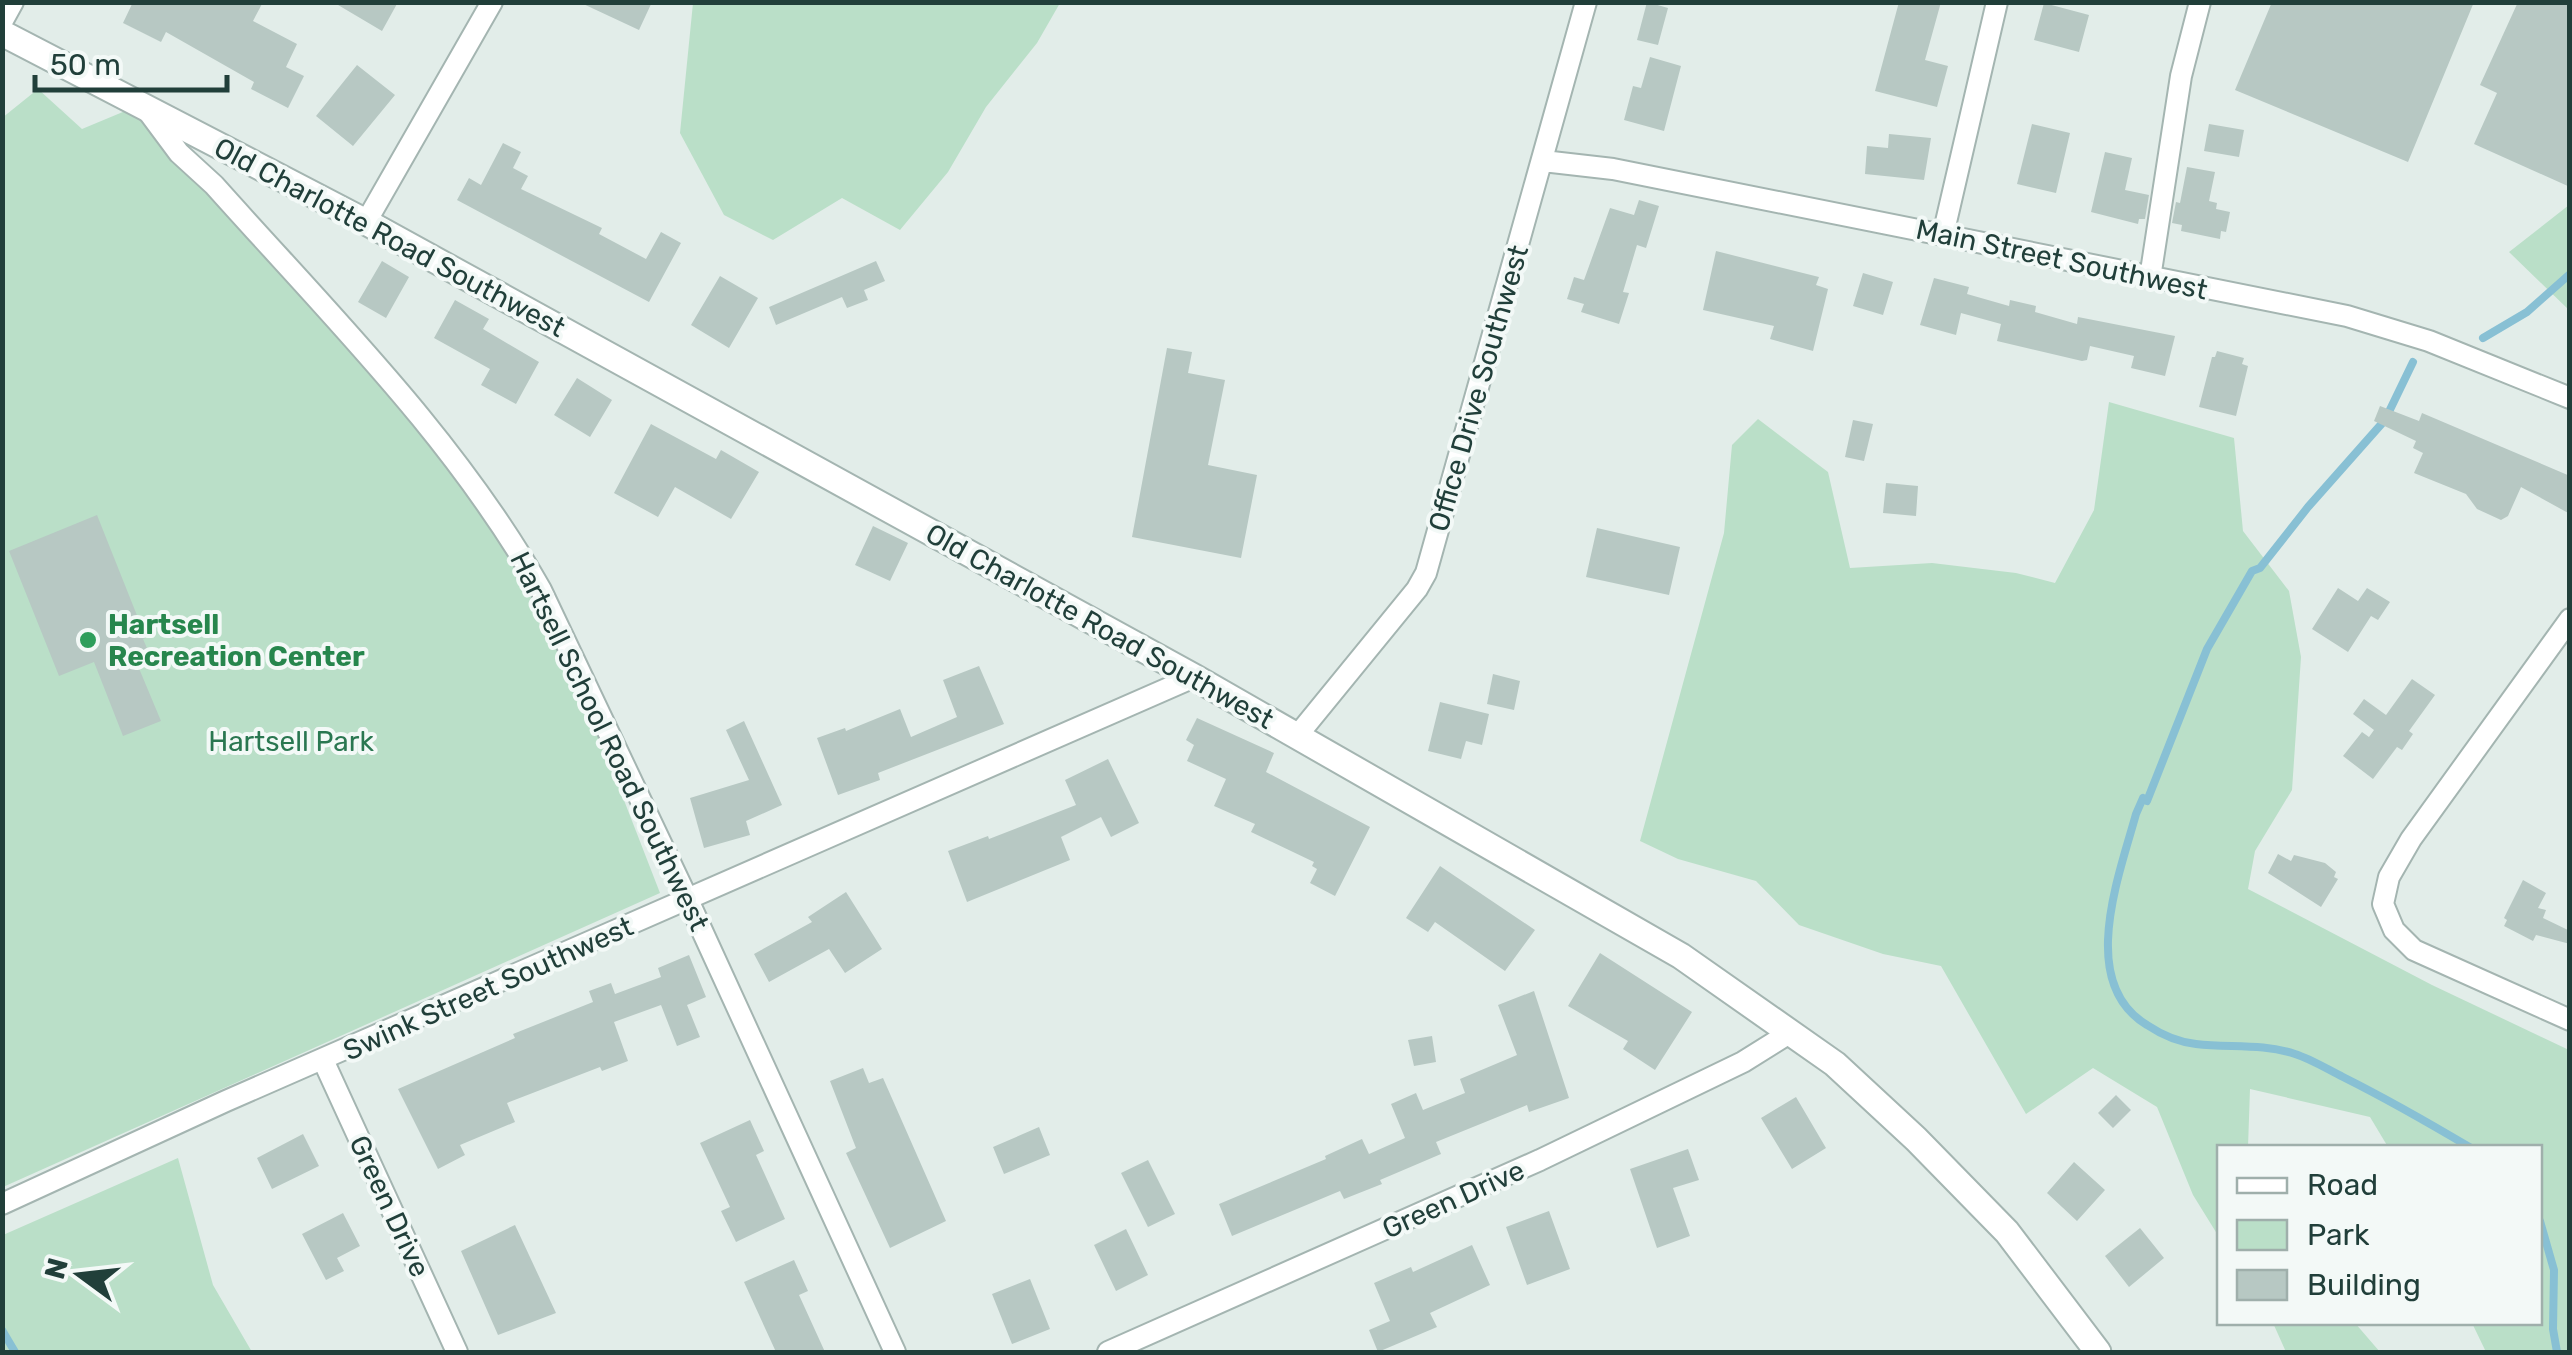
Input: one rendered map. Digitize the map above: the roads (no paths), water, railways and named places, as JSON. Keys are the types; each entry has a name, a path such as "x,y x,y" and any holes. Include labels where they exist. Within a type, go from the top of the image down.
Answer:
{"street":[{"path":"2,22 13,2"},
{"path":"366,222 492,2"},
{"name":"Office Drive Southwest","path":"1297,736 1426,573 1586,2"},
{"path":"1943,235 1997,2"},
{"path":"2150,278 2181,76 2200,2"},
{"name":"Old Charlotte Road Southwest","path":"2,33 366,222 1194,677 1681,956 1836,1064 1889,1114 2007,1232 2098,1352"},
{"name":"Hartsell School Road Southwest","path":"142,104 179,153 252,228 417,414 472,481 515,544 541,590 688,900 895,1352"},
{"name":"Main Street Southwest","path":"1543,161 1613,169 2346,316 2430,341 2570,398"},
{"path":"2570,619 2411,839 2390,877 2383,904 2394,930 2414,950 2570,1020"},
{"name":"Swink Street Southwest","path":"2,1204 1194,677"},
{"name":"Green Drive","path":"1108,1352 1540,1160 1744,1062 1791,1032"},
{"name":"Green Drive","path":"323,1060 457,1352"}],"waterway":[{"path":"2483,338 2527,312 2570,274"},
{"path":"2413,362 2385,420 2260,568 2252,571 2207,649 2147,801 2143,798 2136,814 2114,897 2108,956 2113,983 2126,1006 2158,1032 2189,1043 2270,1048 2301,1056 2466,1145"},
{"path":"2542,1228 2554,1270 2553,1329 2557,1352"},
{"path":"2,1330 15,1352"}],"place":[{"name":"Hartsell Recreation Center","path":"88,640"}],"park label":[{"name":"Hartsell Park","path":"291,741"}]}
